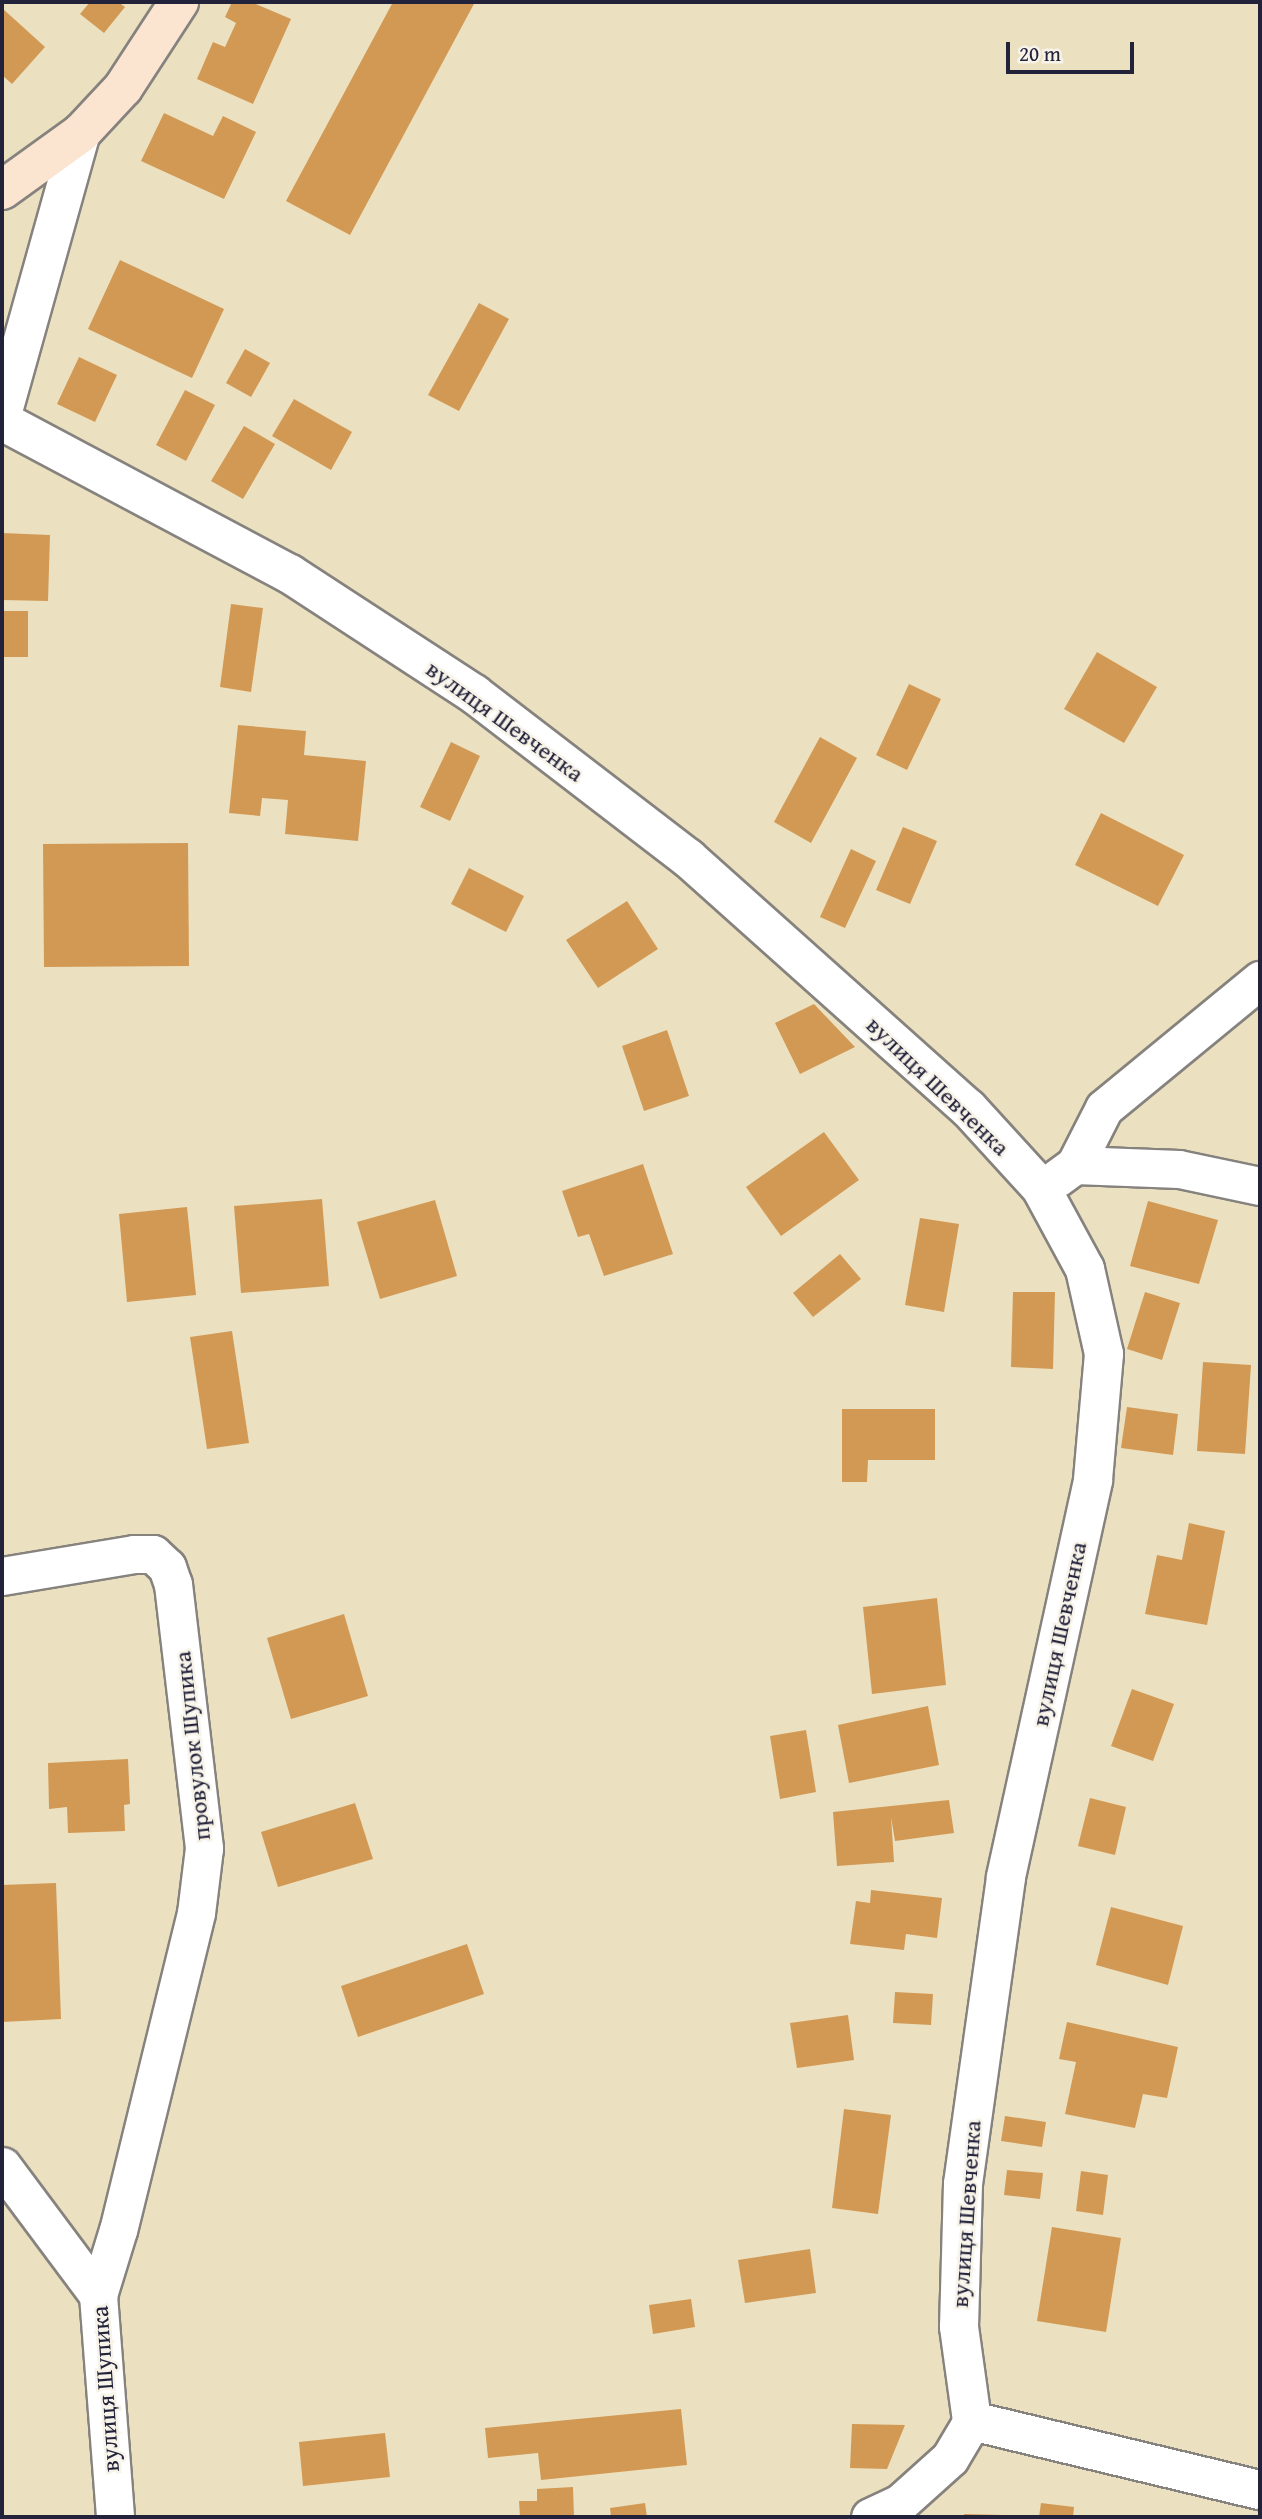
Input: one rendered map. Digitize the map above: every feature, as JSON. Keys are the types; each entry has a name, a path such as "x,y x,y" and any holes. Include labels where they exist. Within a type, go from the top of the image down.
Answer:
{"main road":[{"path":"2,190 81,133 123,88 179,2"}],"street":[{"path":"2,415 81,133"},
{"name":"вулиця Шевченка","path":"2,422 290,574 474,694 688,858 968,1108 1041,1188 1084,1269 1104,1354 1093,1481 1006,1878 963,2184 959,2327 972,2421"},
{"path":"1041,1188 1075,1165 1104,1108 1260,980"},
{"path":"1075,1165 1179,1169 1260,1186"},
{"name":"провулок Шупика","path":"2,1576 134,1554 153,1554 167,1567 173,1584 204,1848 196,1913 118,2231 98,2295"},
{"name":"вулиця Шупика","path":"2,2166 98,2295 115,2517"},
{"path":"870,2517 900,2502 950,2458 972,2421 1260,2490"}],"building":[{"path":"90,2 118,2 125,7 104,33 80,14"},
{"path":"232,2 251,2 291,19 253,104 197,79 213,42 225,47 236,23 225,17"},
{"path":"393,2 475,2 350,235 286,201"},
{"path":"2,8 45,47 12,84 2,75"},
{"path":"164,113 213,136 223,116 256,132 224,199 141,161"},
{"path":"120,260 224,309 192,378 88,329"},
{"path":"479,303 509,319 459,411 428,395"},
{"path":"245,349 270,363 251,397 226,383"},
{"path":"79,357 117,375 95,422 57,404"},
{"path":"185,390 215,405 186,461 156,445"},
{"path":"294,399 352,432 331,470 272,436"},
{"path":"244,426 275,444 243,499 211,481"},
{"path":"2,533 50,535 48,601 2,600"},
{"path":"231,604 263,608 251,692 220,687"},
{"path":"2,611 28,611 28,657 2,657"},
{"path":"1097,652 1157,687 1124,743 1064,709"},
{"path":"909,684 941,699 907,770 876,755"},
{"path":"238,725 306,731 304,755 366,761 358,841 285,834 288,800 262,798 260,816 229,813"},
{"path":"820,737 857,758 811,843 774,822"},
{"path":"451,742 480,756 450,821 420,807"},
{"path":"1101,813 1184,855 1158,906 1075,865"},
{"path":"903,827 937,841 910,904 876,890"},
{"path":"188,843 189,966 44,967 43,844"},
{"path":"851,849 876,861 845,928 820,917"},
{"path":"469,868 524,896 506,932 451,904"},
{"path":"627,901 658,949 598,988 566,940"},
{"path":"814,1004 855,1047 800,1074 775,1023"},
{"path":"667,1030 689,1096 644,1111 622,1046"},
{"path":"824,1132 859,1180 781,1236 746,1187"},
{"path":"643,1164 673,1254 604,1276 589,1234 578,1237 562,1191"},
{"path":"322,1199 329,1286 241,1293 234,1206"},
{"path":"435,1200 457,1276 380,1299 357,1222"},
{"path":"1148,1201 1218,1220 1199,1284 1130,1266"},
{"path":"187,1207 196,1295 127,1302 119,1214"},
{"path":"920,1218 959,1224 944,1312 905,1305"},
{"path":"840,1254 861,1279 813,1317 793,1293"},
{"path":"1013,1292 1055,1292 1053,1369 1011,1367"},
{"path":"1145,1292 1180,1303 1162,1360 1127,1349"},
{"path":"232,1331 249,1443 207,1449 190,1337"},
{"path":"1203,1362 1251,1365 1245,1454 1197,1451"},
{"path":"1127,1407 1178,1414 1173,1455 1121,1448"},
{"path":"842,1409 935,1409 935,1460 868,1460 867,1482 842,1482"},
{"path":"1189,1523 1225,1531 1207,1625 1145,1614 1157,1555 1182,1560"},
{"path":"937,1598 946,1685 872,1694 863,1607"},
{"path":"344,1614 368,1696 291,1719 267,1638"},
{"path":"1132,1689 1174,1704 1153,1761 1111,1746"},
{"path":"928,1706 939,1765 849,1783 838,1725"},
{"path":"806,1730 816,1792 780,1799 770,1736"},
{"path":"128,1759 130,1804 124,1805 125,1831 68,1833 67,1807 49,1809 48,1763"},
{"path":"1090,1798 1126,1807 1115,1855 1078,1846"},
{"path":"949,1800 954,1833 895,1841 891,1817 894,1862 837,1866 833,1812"},
{"path":"355,1803 373,1859 278,1887 261,1832"},
{"path":"56,1883 61,2019 2,2022 2,1885"},
{"path":"871,1890 942,1898 937,1938 906,1934 904,1950 850,1944 856,1901 870,1903"},
{"path":"1111,1907 1183,1926 1168,1985 1096,1965"},
{"path":"467,1944 484,1994 358,2037 341,1986"},
{"path":"895,1992 933,1994 931,2025 893,2023"},
{"path":"848,2015 854,2060 797,2068 790,2023"},
{"path":"1067,2022 1178,2047 1167,2098 1143,2094 1135,2128 1065,2114 1076,2062 1059,2059"},
{"path":"844,2109 891,2115 878,2214 832,2208"},
{"path":"1005,2116 1046,2122 1042,2147 1001,2141"},
{"path":"1007,2170 1043,2173 1040,2199 1004,2195"},
{"path":"1081,2171 1108,2175 1103,2215 1076,2211"},
{"path":"1052,2227 1121,2238 1106,2332 1037,2321"},
{"path":"810,2249 816,2293 745,2303 738,2260"},
{"path":"691,2299 695,2327 653,2334 649,2305"},
{"path":"681,2409 687,2465 541,2480 538,2453 488,2458 485,2428"},
{"path":"852,2424 905,2425 887,2469 850,2468"},
{"path":"385,2433 390,2477 303,2486 299,2442"},
{"path":"573,2487 574,2517 520,2517 519,2501 537,2501 537,2489"},
{"path":"645,2503 647,2517 611,2517 610,2508"},
{"path":"1041,2503 1074,2507 1073,2517 1039,2517"},
{"path":"964,2514 1004,2515 1004,2517 964,2517"}]}
